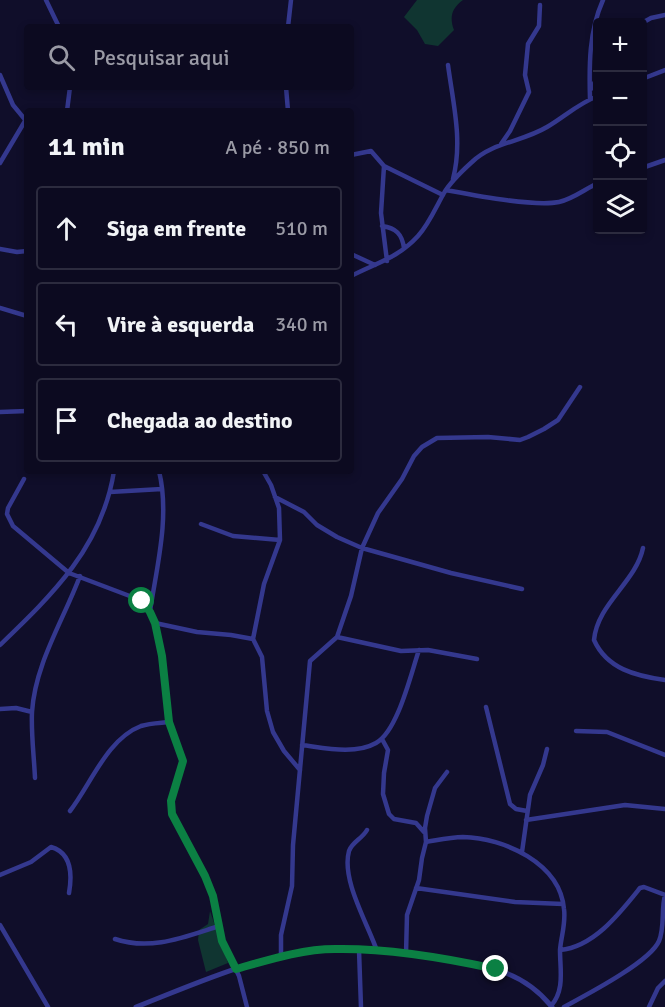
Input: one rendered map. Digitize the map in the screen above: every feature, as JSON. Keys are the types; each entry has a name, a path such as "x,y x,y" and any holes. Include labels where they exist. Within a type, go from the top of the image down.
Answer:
{"street":[{"path":"46,0 58,24"},
{"path":"288,24 291,0"},
{"path":"590,99 589,57 597,16 603,0"},
{"path":"501,144 529,92 525,75 528,44 539,26 540,5"},
{"path":"647,20 665,15"},
{"path":"448,65 459,141 458,159 452,182"},
{"path":"647,76 665,70"},
{"path":"0,75 13,105 24,119"},
{"path":"590,92 593,85"},
{"path":"68,108 70,90"},
{"path":"286,90 288,108"},
{"path":"354,275 387,261 422,231 452,182 480,155 501,144 546,128 593,98"},
{"path":"0,163 24,125"},
{"path":"354,155 371,152 384,166 445,192 519,201 556,202 570,198 593,185"},
{"path":"647,166 665,160"},
{"path":"384,166 381,194 382,226 387,261"},
{"path":"382,226 396,230 403,240 404,248"},
{"path":"0,249 24,251"},
{"path":"354,255 375,265"},
{"path":"0,308 24,315"},
{"path":"281,956 281,935 292,886 293,845 310,661 337,637 351,596 362,548 378,513 402,479 414,456 427,443 437,438 488,436 520,440 558,420 580,387"},
{"path":"0,412 24,411"},
{"path":"0,645 36,610 83,554 102,520 113,474"},
{"path":"150,612 163,519 160,474"},
{"path":"264,474 279,508 280,540 264,584 253,639 262,657 268,720 278,743 300,770"},
{"path":"24,479 9,508 9,521 13,526 69,573 142,601 155,623 162,656 169,722 183,761 171,801 172,814 213,896 222,941 236,969 247,1007"},
{"path":"110,492 162,489"},
{"path":"275,496 304,512 318,525 338,537 362,548 451,573 522,589"},
{"path":"201,524 233,536 280,540"},
{"path":"643,548 636,570 605,612 594,640 615,665 637,675 665,680"},
{"path":"35,778 33,712 37,688 49,645 80,576"},
{"path":"155,623 197,632 231,634 253,639"},
{"path":"337,637 401,651 419,650 477,659"},
{"path":"302,746 332,749 357,748 371,745 382,739 400,708 419,650"},
{"path":"486,707 510,804 516,809 527,812"},
{"path":"0,709 16,708 33,712"},
{"path":"70,811 96,769 130,732 147,725 169,722"},
{"path":"576,731 607,732 665,755"},
{"path":"382,739 388,750 383,794 387,811 393,819 416,823 426,835"},
{"path":"522,852 532,786 543,765 547,749"},
{"path":"406,954 407,915 416,888 426,842 425,824 433,793 447,772"},
{"path":"526,819 626,805 665,808"},
{"path":"368,831 353,843 349,852 348,869 354,894 376,951"},
{"path":"136,1007 236,969 281,956 315,950 359,950 406,954 504,971 535,988 552,1006 558,997 561,984 560,950 564,921 563,904 555,882 522,852 506,845 469,837 426,842"},
{"path":"0,875 30,862 51,847 61,853 69,864 72,878 69,893"},
{"path":"416,888 515,902 563,904"},
{"path":"560,950 575,946 602,930 642,888 665,895 660,939 651,952 636,964 564,1007"},
{"path":"0,925 48,1007"},
{"path":"115,939 129,944 148,944 219,926"},
{"path":"359,950 361,1007"},
{"path":"649,1007 658,988 665,981"}],"green space":[{"path":"417,0 463,0 452,13 454,30 438,46 425,44 417,30 404,17"},
{"path":"210,911 228,963 206,972 198,940 199,930 208,924"}],"route":[{"path":"142,601 155,623 162,656 169,722 183,761 171,801 172,814 205,876 213,896 222,941 236,969 281,956 335,949 417,956 496,969"}]}
